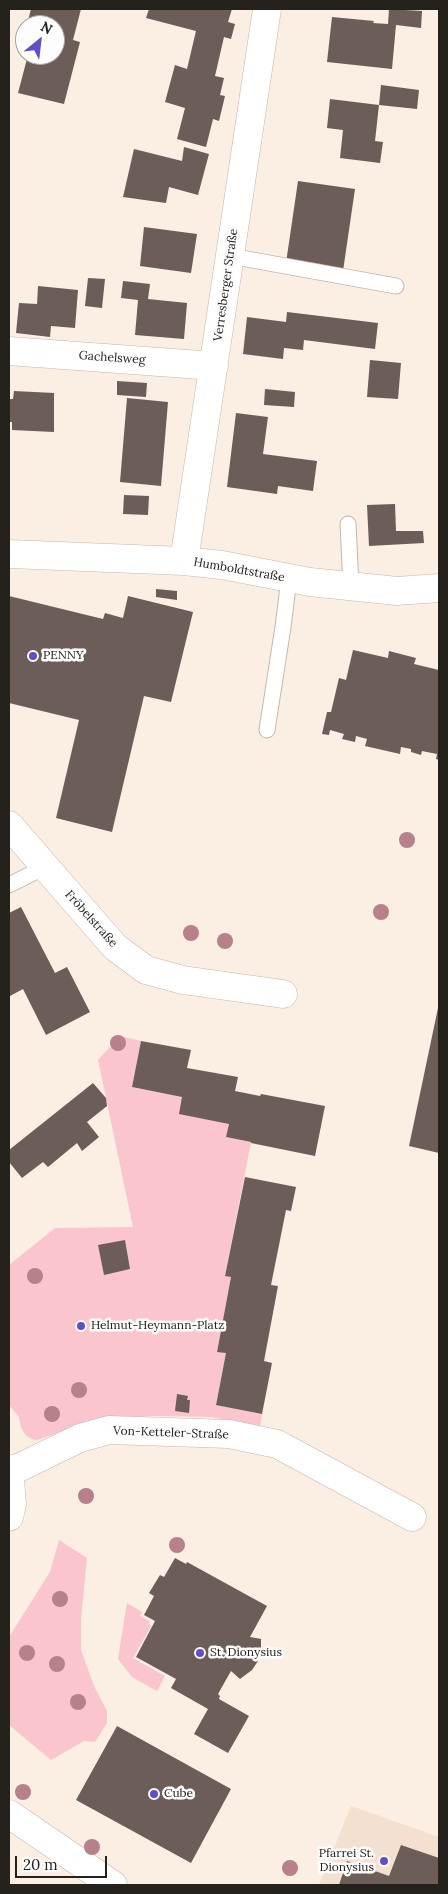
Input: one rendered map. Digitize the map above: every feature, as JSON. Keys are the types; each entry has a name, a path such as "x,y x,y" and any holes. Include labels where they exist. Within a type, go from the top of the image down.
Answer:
{"street":[{"name":"Verresberger Straße","path":"184,561 267,9"},
{"name":"Gachelsweg","path":"9,351 214,366"},
{"name":"Humboldtstraße","path":"9,554 184,561 222,565 289,579 397,591 439,588"},
{"name":"Fröbelstraße","path":"9,825 115,947 146,970 183,980 283,994"},
{"name":"Von-Ketteler-Straße","path":"9,1470 80,1438 109,1430 229,1434 277,1444 412,1518"},
{"path":"9,1470 12,1504 9,1517"},
{"path":"9,1814 113,1885"}],"lane":[{"path":"230,256 396,286"},
{"path":"348,524 351,586"},
{"path":"267,730 284,627 289,579"},
{"path":"9,885 45,867"}],"shaded area":[{"path":"120,1036 141,1041 132,1087 182,1097 229,1124 226,1137 251,1142 225,1275 231,1277 217,1351 226,1353 216,1404 262,1414 260,1427 211,1417 136,1417 63,1431 37,1440 31,1439 25,1434 21,1428 19,1417 9,1405 9,1265 55,1228 133,1227 98,1060"},
{"path":"59,1540 87,1558 81,1619 81,1650 94,1686 107,1711 107,1723 95,1742 84,1741 51,1760 9,1725 9,1637 50,1572"},
{"path":"127,1603 142,1612 140,1616 150,1621 149,1624 151,1626 133,1658 165,1676 157,1691 132,1677 118,1659"},
{"name":"Pfarrei St. Dionysius","path":"351,1806 439,1837 439,1885 319,1885"}],"building":[{"path":"31,9 81,9 73,40 80,42 64,104 18,93 25,65 65,65 65,15 30,15"},
{"path":"149,9 232,9 228,22 235,24 231,39 224,37 215,76 224,78 220,95 225,96 219,121 213,119 206,147 177,139 185,108 165,102 175,65 187,69 196,31 146,18"},
{"path":"389,9 422,11 421,28 396,25 392,69 327,62 332,17 388,24"},
{"path":"381,85 419,90 417,109 379,105"},
{"path":"330,99 379,105 375,141 383,142 380,163 340,158 343,130 327,128"},
{"path":"184,147 209,154 198,195 169,187 166,203 123,197 134,149 182,161"},
{"path":"298,181 355,189 343,271 286,263"},
{"path":"144,227 197,234 191,273 140,266"},
{"path":"88,278 105,279 102,308 85,306"},
{"path":"123,281 150,284 148,299 187,303 184,339 135,335 138,300 121,298"},
{"path":"38,286 78,290 75,328 51,326 50,337 16,333 19,303 37,304"},
{"path":"287,312 378,323 375,349 304,340 303,350 284,348 283,359 243,354 247,317 286,322"},
{"path":"370,360 401,363 398,399 367,397"},
{"path":"117,381 147,383 146,397 117,395"},
{"path":"265,389 295,392 294,407 264,405"},
{"path":"14,391 54,393 54,432 12,430 12,422 9,422 9,399 13,399"},
{"path":"127,398 168,402 161,486 120,482"},
{"path":"236,413 268,417 263,454 317,461 313,491 278,486 277,494 227,487"},
{"path":"124,495 149,496 148,515 123,514"},
{"path":"395,504 396,531 423,531 424,543 369,546 367,505"},
{"path":"156,589 177,591 177,600 156,597"},
{"path":"9,596 103,619 105,613 123,618 128,596 193,612 171,702 144,696 112,832 56,818 79,720 9,703"},
{"path":"353,650 388,658 389,651 416,658 414,664 439,670 439,760 436,759 437,754 422,751 421,755 411,752 411,749 401,747 400,754 365,746 367,739 356,736 355,742 342,739 344,734 330,730 329,735 322,734 327,712 331,712 339,678 346,680"},
{"path":"21,907 55,973 67,967 90,1012 46,1035 23,989 10,996 9,993 9,913"},
{"path":"439,1008 439,1153 409,1146"},
{"path":"141,1041 191,1050 187,1068 238,1077 235,1091 325,1106 315,1156 226,1137 229,1124 179,1114 182,1097 132,1087"},
{"path":"93,1083 106,1098 107,1106 87,1122 99,1137 82,1151 77,1143 48,1167 43,1162 22,1178 9,1162 9,1150"},
{"path":"245,1177 296,1187 291,1211 286,1210 271,1285 278,1286 264,1361 272,1363 262,1414 216,1405 226,1353 217,1352 231,1277 225,1276"},
{"path":"125,1240 130,1269 104,1275 98,1245"},
{"path":"177,1394 188,1396 187,1400 190,1400 189,1413 175,1411"},
{"name":"St. Dionysius","path":"175,1558 186,1564 187,1562 267,1606 250,1637 261,1639 258,1661 252,1670 240,1679 231,1671 218,1694 220,1696 219,1699 249,1716 228,1753 194,1734 208,1709 171,1688 176,1679 136,1657 155,1621 144,1615 154,1596 149,1593 160,1575 164,1577"},
{"name":"Cube","path":"117,1726 231,1789 191,1863 76,1800"},
{"path":"401,1845 439,1858 439,1885 339,1885 347,1861 389,1876"}],"place":[{"name":"PENNY","path":"33,656"},
{"name":"Helmut-Heymann-Platz","path":"81,1326"},
{"name":"St. Dionysius","path":"200,1653"},
{"name":"Cube","path":"154,1794"},
{"name":"Pfarrei St. Dionysius","path":"384,1861"}]}
